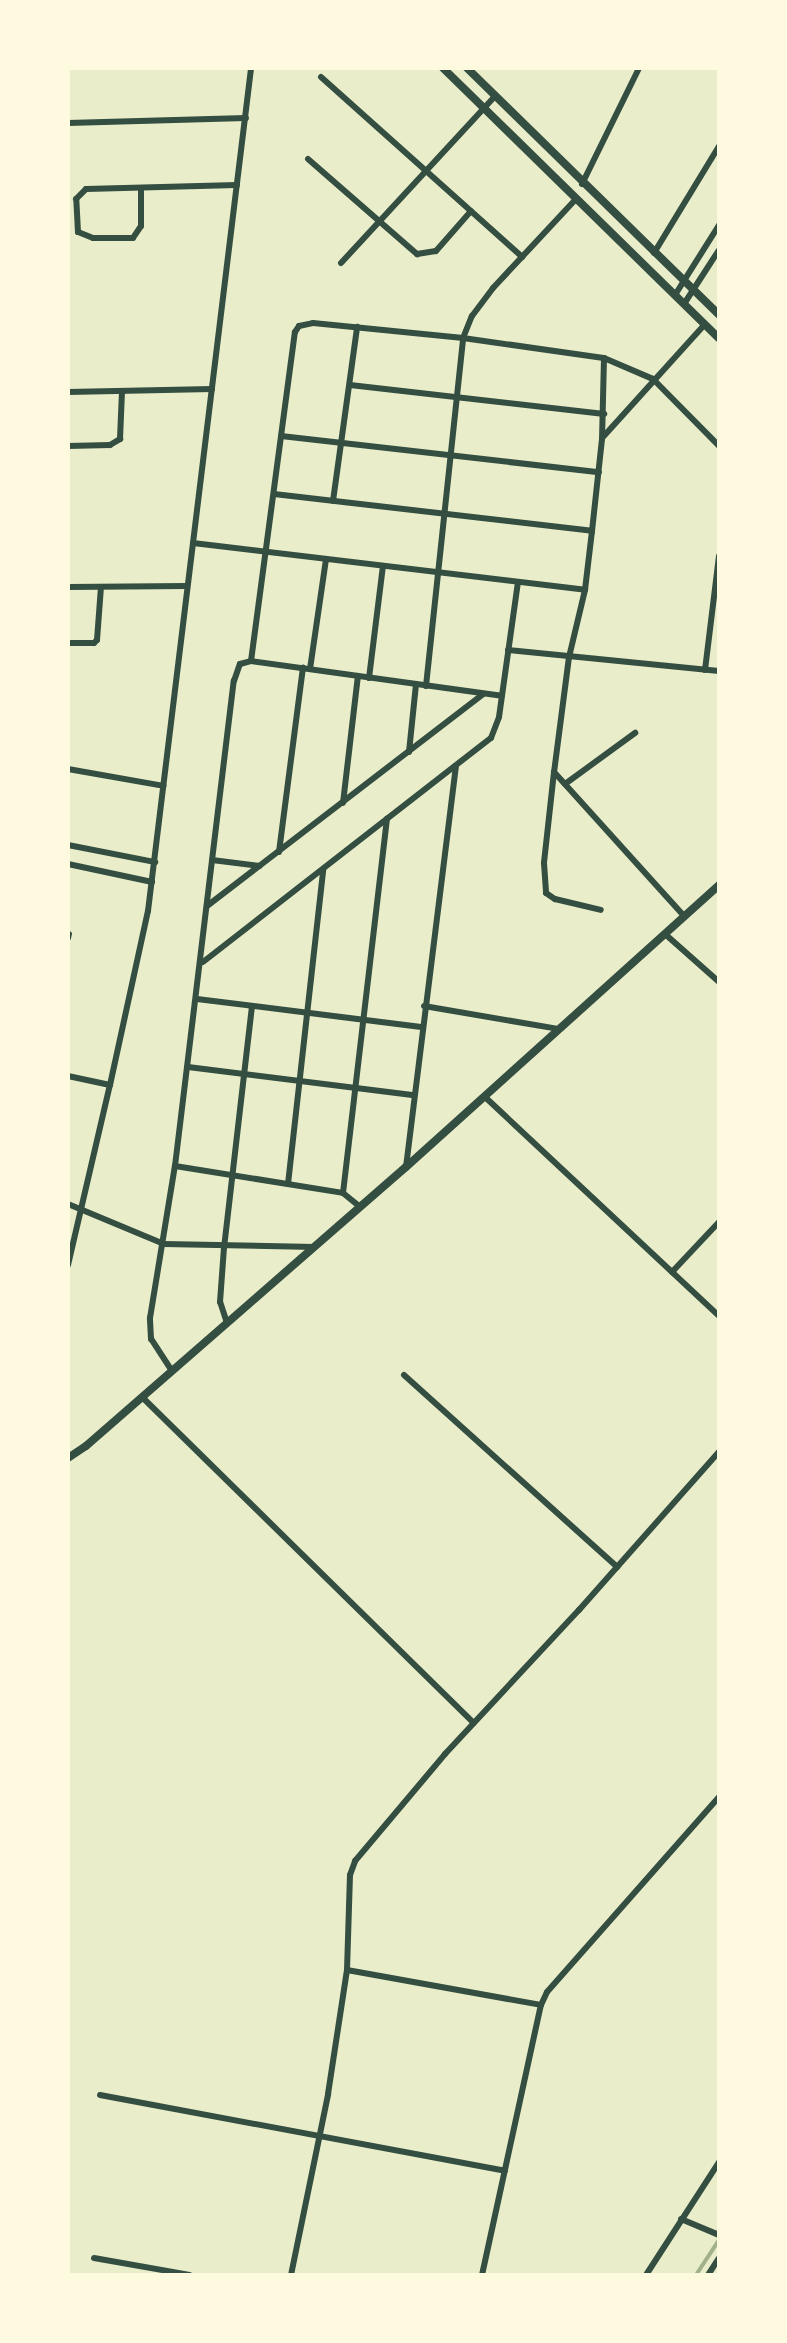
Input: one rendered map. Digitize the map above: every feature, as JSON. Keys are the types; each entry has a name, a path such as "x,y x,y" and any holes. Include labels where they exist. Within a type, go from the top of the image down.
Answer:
{"main road":[{"path":"443,68 719,338"},
{"path":"467,68 719,315"},
{"path":"68,1458 406,1167 719,885"}],"street":[{"path":"68,1265 130,1003 152,882 251,68"},
{"path":"582,184 639,68"},
{"path":"321,77 522,257"},
{"path":"341,263 495,96"},
{"path":"68,123 246,118"},
{"path":"654,253 719,146"},
{"path":"308,159 407,248 423,256 436,251 471,211"},
{"path":"141,188 141,226 133,238 93,238 78,232 76,199 86,189 237,185"},
{"path":"426,686 463,338 472,316 576,199"},
{"path":"675,295 719,225"},
{"path":"684,304 719,250"},
{"path":"251,661 292,342 299,326 313,323 463,338 604,358 653,379 719,446"},
{"path":"602,439 705,324"},
{"path":"333,501 357,327"},
{"path":"601,910 555,899 546,893 544,863 569,657 585,590 602,439 604,358"},
{"path":"350,385 604,414"},
{"path":"68,392 212,389"},
{"path":"68,446 110,445 120,439 122,391"},
{"path":"281,436 599,472"},
{"path":"274,494 592,531"},
{"path":"193,543 585,590"},
{"path":"705,670 719,556"},
{"path":"279,852 326,559"},
{"path":"369,678 383,566"},
{"path":"202,963 491,738 496,730 502,696 518,582"},
{"path":"68,587 187,586"},
{"path":"68,643 94,643 97,640 101,587"},
{"path":"508,650 719,671"},
{"path":"172,1371 151,1339 149,1330 164,1244 202,963 234,681 240,664 251,661 502,696"},
{"path":"343,803 358,676"},
{"path":"409,752 416,684"},
{"path":"207,906 483,694"},
{"path":"565,784 635,733"},
{"path":"406,1167 421,1027 456,766"},
{"path":"68,769 164,786"},
{"path":"554,772 685,917"},
{"path":"343,1193 387,819"},
{"path":"68,845 155,862"},
{"path":"212,860 260,866"},
{"path":"68,864 152,882"},
{"path":"288,1184 323,868"},
{"path":"665,934 719,982"},
{"path":"197,999 421,1027"},
{"path":"424,1006 559,1030"},
{"path":"227,1323 220,1302 224,1248 252,1007"},
{"path":"188,1067 414,1095"},
{"path":"68,1076 110,1085"},
{"path":"485,1097 719,1316"},
{"path":"175,1166 343,1193 360,1207"},
{"path":"68,1204 164,1244 224,1248 315,1247"},
{"path":"672,1272 719,1222"},
{"path":"404,1375 617,1567"},
{"path":"142,1397 474,1723"},
{"path":"291,2275 320,2134 347,1970 350,1875 355,1861 474,1723 719,1452"},
{"path":"482,2275 541,2005 547,1992 719,1797"},
{"path":"347,1970 541,2005"},
{"path":"100,2095 505,2171"},
{"path":"646,2275 719,2162"},
{"path":"681,2219 719,2235"},
{"path":"94,2258 190,2275"},
{"path":"708,2275 719,2258"}],"waterway":[{"path":"696,2275 719,2240"}]}
